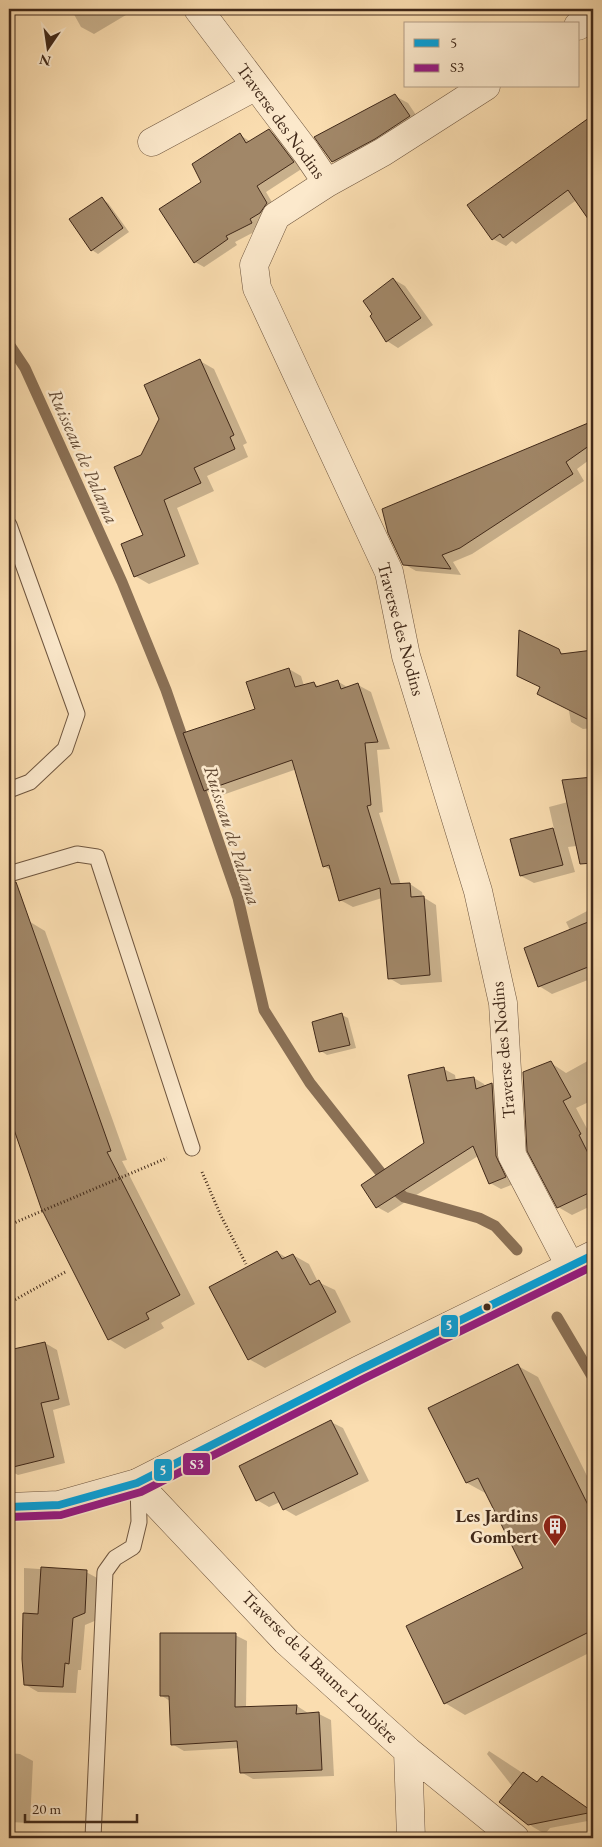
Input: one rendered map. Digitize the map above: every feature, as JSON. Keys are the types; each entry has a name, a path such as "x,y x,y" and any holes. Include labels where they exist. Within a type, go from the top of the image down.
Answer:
{"street":[{"name":"Traverse des Nodins","path":"198,9 306,152 327,183 276,216 254,266 257,288 389,572 406,656 478,891 503,1003 512,1155 582,1260"},
{"path":"580,25 593,16"},
{"path":"152,142 256,86"},
{"path":"327,183 383,152 483,88"},
{"path":"9,1507 59,1505 138,1483 582,1260"},
{"name":"Traverse de la Baume Loubière","path":"138,1483 286,1641 408,1751 515,1838"},
{"path":"408,1751 411,1838"}],"lane":[{"path":"9,790 30,782 65,749 77,714 10,532"},
{"path":"9,874 77,854 97,857 192,1148"},
{"path":"93,1838 105,1572 116,1558 133,1547 139,1522 138,1483"}],"path":[{"path":"9,1225 192,1148 221,1216 246,1264"},
{"path":"9,1303 67,1271"}],"building":[{"path":"395,94 410,116 375,139 332,162 314,137"},
{"path":"593,115 593,226 568,190 503,238 500,234 492,240 467,205"},
{"path":"269,129 294,162 257,186 267,203 260,213 250,219 252,223 226,236 228,239 194,263 159,209 201,182 192,164 240,133 246,143"},
{"path":"102,197 123,228 91,251 69,219"},
{"path":"393,278 421,318 386,342 363,301"},
{"path":"200,359 234,435 230,437 235,449 194,468 201,483 164,500 185,556 134,577 121,544 143,535 114,467 141,455 159,419 144,385"},
{"path":"593,421 593,443 566,462 573,474 460,548 442,555 451,569 403,565 388,533 382,509"},
{"path":"519,630 559,649 561,654 593,650 593,722 537,694 540,687 517,676"},
{"path":"289,668 295,687 314,682 316,687 338,680 341,689 358,683 378,742 365,743 371,805 367,806 391,884 410,883 411,897 424,896 430,975 388,979 380,888 339,901 329,865 323,867 292,760 204,791 183,733 255,709 246,682"},
{"path":"593,777 593,863 580,864 562,780"},
{"path":"553,828 563,865 520,876 510,839"},
{"path":"16,882 111,1151 107,1152 180,1295 146,1313 149,1319 108,1340 41,1208 9,1115 9,883"},
{"path":"593,920 593,965 538,987 524,948"},
{"path":"342,1013 350,1045 319,1052 312,1022"},
{"path":"551,1061 571,1097 563,1101 581,1134 579,1135 593,1163 593,1191 557,1208 527,1151 523,1072"},
{"path":"444,1067 447,1081 474,1077 476,1089 492,1083 496,1156 506,1177 489,1184 473,1146 376,1208 361,1185 424,1143 408,1075"},
{"path":"277,1251 282,1259 293,1254 310,1285 319,1280 336,1312 248,1360 209,1287"},
{"path":"45,1342 59,1399 41,1403 54,1457 9,1468 9,1350"},
{"name":"Les Jardins Gombert","path":"518,1364 593,1515 593,1630 444,1704 406,1626 523,1568 478,1478 466,1483 428,1408"},
{"path":"331,1420 358,1474 283,1510 274,1492 256,1501 239,1466"},
{"path":"41,1567 87,1570 85,1613 73,1618 69,1664 65,1663 63,1687 24,1685 22,1659 23,1613 38,1614"},
{"path":"160,1633 236,1633 235,1707 297,1705 296,1714 319,1712 322,1770 240,1773 237,1741 171,1745 169,1696 160,1696"},
{"path":"523,1772 537,1782 542,1776 593,1812 528,1825 499,1802"}],"waterway":[{"name":"Ruisseau de Palama","path":"9,344 25,368 122,582 166,690 238,898 264,1010 310,1083 392,1187 404,1197 479,1218 495,1226 517,1250"},
{"name":"Ruisseau de Palama","path":"557,1317 593,1378"}],"transit line":[{"name":"5","path":"9,1507 59,1505 137,1483 359,1370 593,1255"},
{"name":"S3","path":"9,1517 61,1515 141,1492 363,1379 593,1266"}],"place":[{"name":"Les Jardins Gombert","path":"555,1547"}]}
